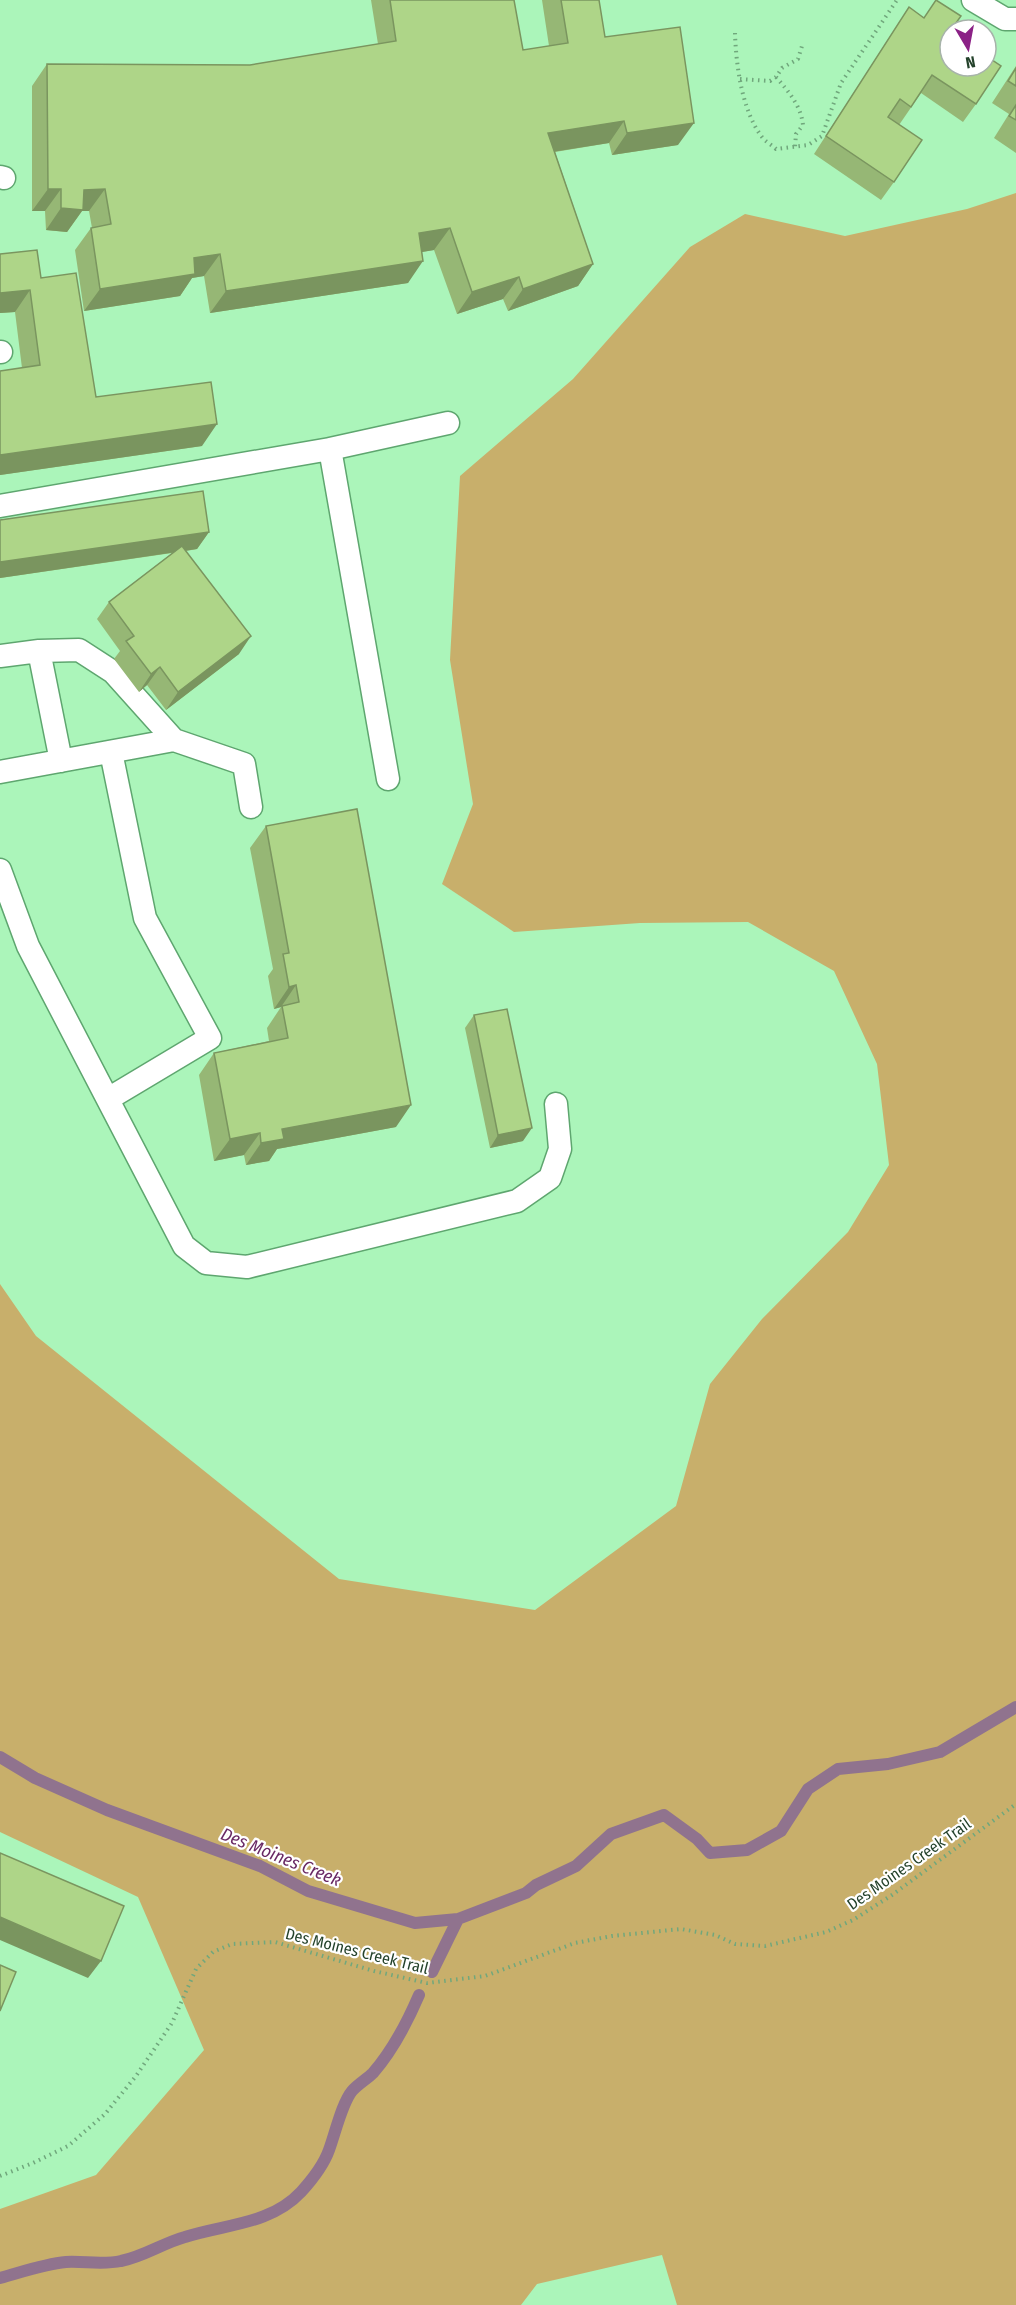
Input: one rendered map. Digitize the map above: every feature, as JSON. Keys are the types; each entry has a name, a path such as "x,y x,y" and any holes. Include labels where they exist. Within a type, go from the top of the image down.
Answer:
{"lane":[{"path":"973,0 1005,19 1016,19"},
{"path":"0,506 330,449 448,423"},
{"path":"330,449 388,779"},
{"path":"0,656 39,651 79,650 113,672 174,740 244,764 251,807"},
{"path":"39,651 61,761"},
{"path":"0,772 174,740"},
{"path":"108,1099 210,1038 145,918 111,752"},
{"path":"0,870 28,946 184,1246 206,1263 247,1267 517,1201 550,1178 560,1149 555,1104"}],"path":[{"path":"735,33 736,61 747,107 762,137 776,149 808,145 822,136 841,83 897,0"},
{"path":"740,78 770,81 782,68 798,59 802,46"},
{"path":"776,77 792,96 802,116 803,125 796,134 795,147"},
{"name":"Des Moines Creek Trail","path":"0,2176 68,2146 105,2114 136,2076 172,2023 196,1969 213,1952 232,1944 275,1942 374,1971 427,1983 485,1976 575,1943 612,1936 681,1929 715,1935 735,1944 765,1946 826,1932 853,1920 1016,1803"}],"shaded area":[{"path":"1016,193 1016,2305 677,2305 662,2255 537,2284 521,2305 0,2305 0,2209 96,2175 204,2050 138,1897 0,1832 0,1284 36,1336 339,1579 535,1610 676,1506 710,1384 762,1319 848,1232 889,1165 877,1064 834,971 748,922 640,923 514,932 442,884 473,804 450,660 460,476 573,379 690,247 745,214 845,236 967,209"}],"building":[{"path":"390,0 514,0 523,50 568,43 561,0 599,0 605,37 680,27 694,123 627,133 624,121 548,133 593,264 523,289 519,277 472,292 450,228 419,233 423,261 226,291 220,254 194,258 195,274 100,289 91,228 111,224 105,189 84,190 83,210 61,208 61,189 48,189 47,64 250,65 396,41"},
{"path":"936,0 961,16 960,18 938,18 938,78 993,78 976,104 932,75 911,107 900,99 888,117 922,140 894,182 826,136 909,7 924,18"},
{"path":"1016,68 1016,86 1008,81"},
{"path":"1016,105 1016,120 1009,116"},
{"path":"37,250 41,278 76,273 96,397 211,382 217,424 0,455 0,371 40,365 30,290 0,293 0,254"},
{"path":"203,491 209,532 0,562 0,520"},
{"path":"182,546 251,636 178,692 160,667 151,674 126,641 134,636 109,602"},
{"path":"357,809 411,1105 282,1129 284,1139 261,1143 260,1133 230,1139 214,1053 288,1038 282,1006 299,1002 296,985 289,987 283,954 289,953 266,826"},
{"path":"507,1009 532,1128 498,1135 474,1015"},
{"path":"0,1853 124,1906 101,1961 0,1917"},
{"path":"0,1965 16,1972 0,2011"}],"waterway":[{"name":"Des Moines Creek","path":"0,1757 35,1778 107,1810 260,1866 308,1891 415,1923 458,1919 526,1893 536,1885 576,1866 611,1834 664,1815 697,1839 710,1853 747,1850 781,1831 808,1789 838,1769 888,1764 940,1752 1016,1707"},
{"path":"432,1972 458,1919"},
{"path":"0,2278 58,2263 107,2263 129,2259 185,2237 261,2217 289,2203 305,2188 321,2167 348,2096 354,2088 373,2073 387,2055 419,1995"}]}
